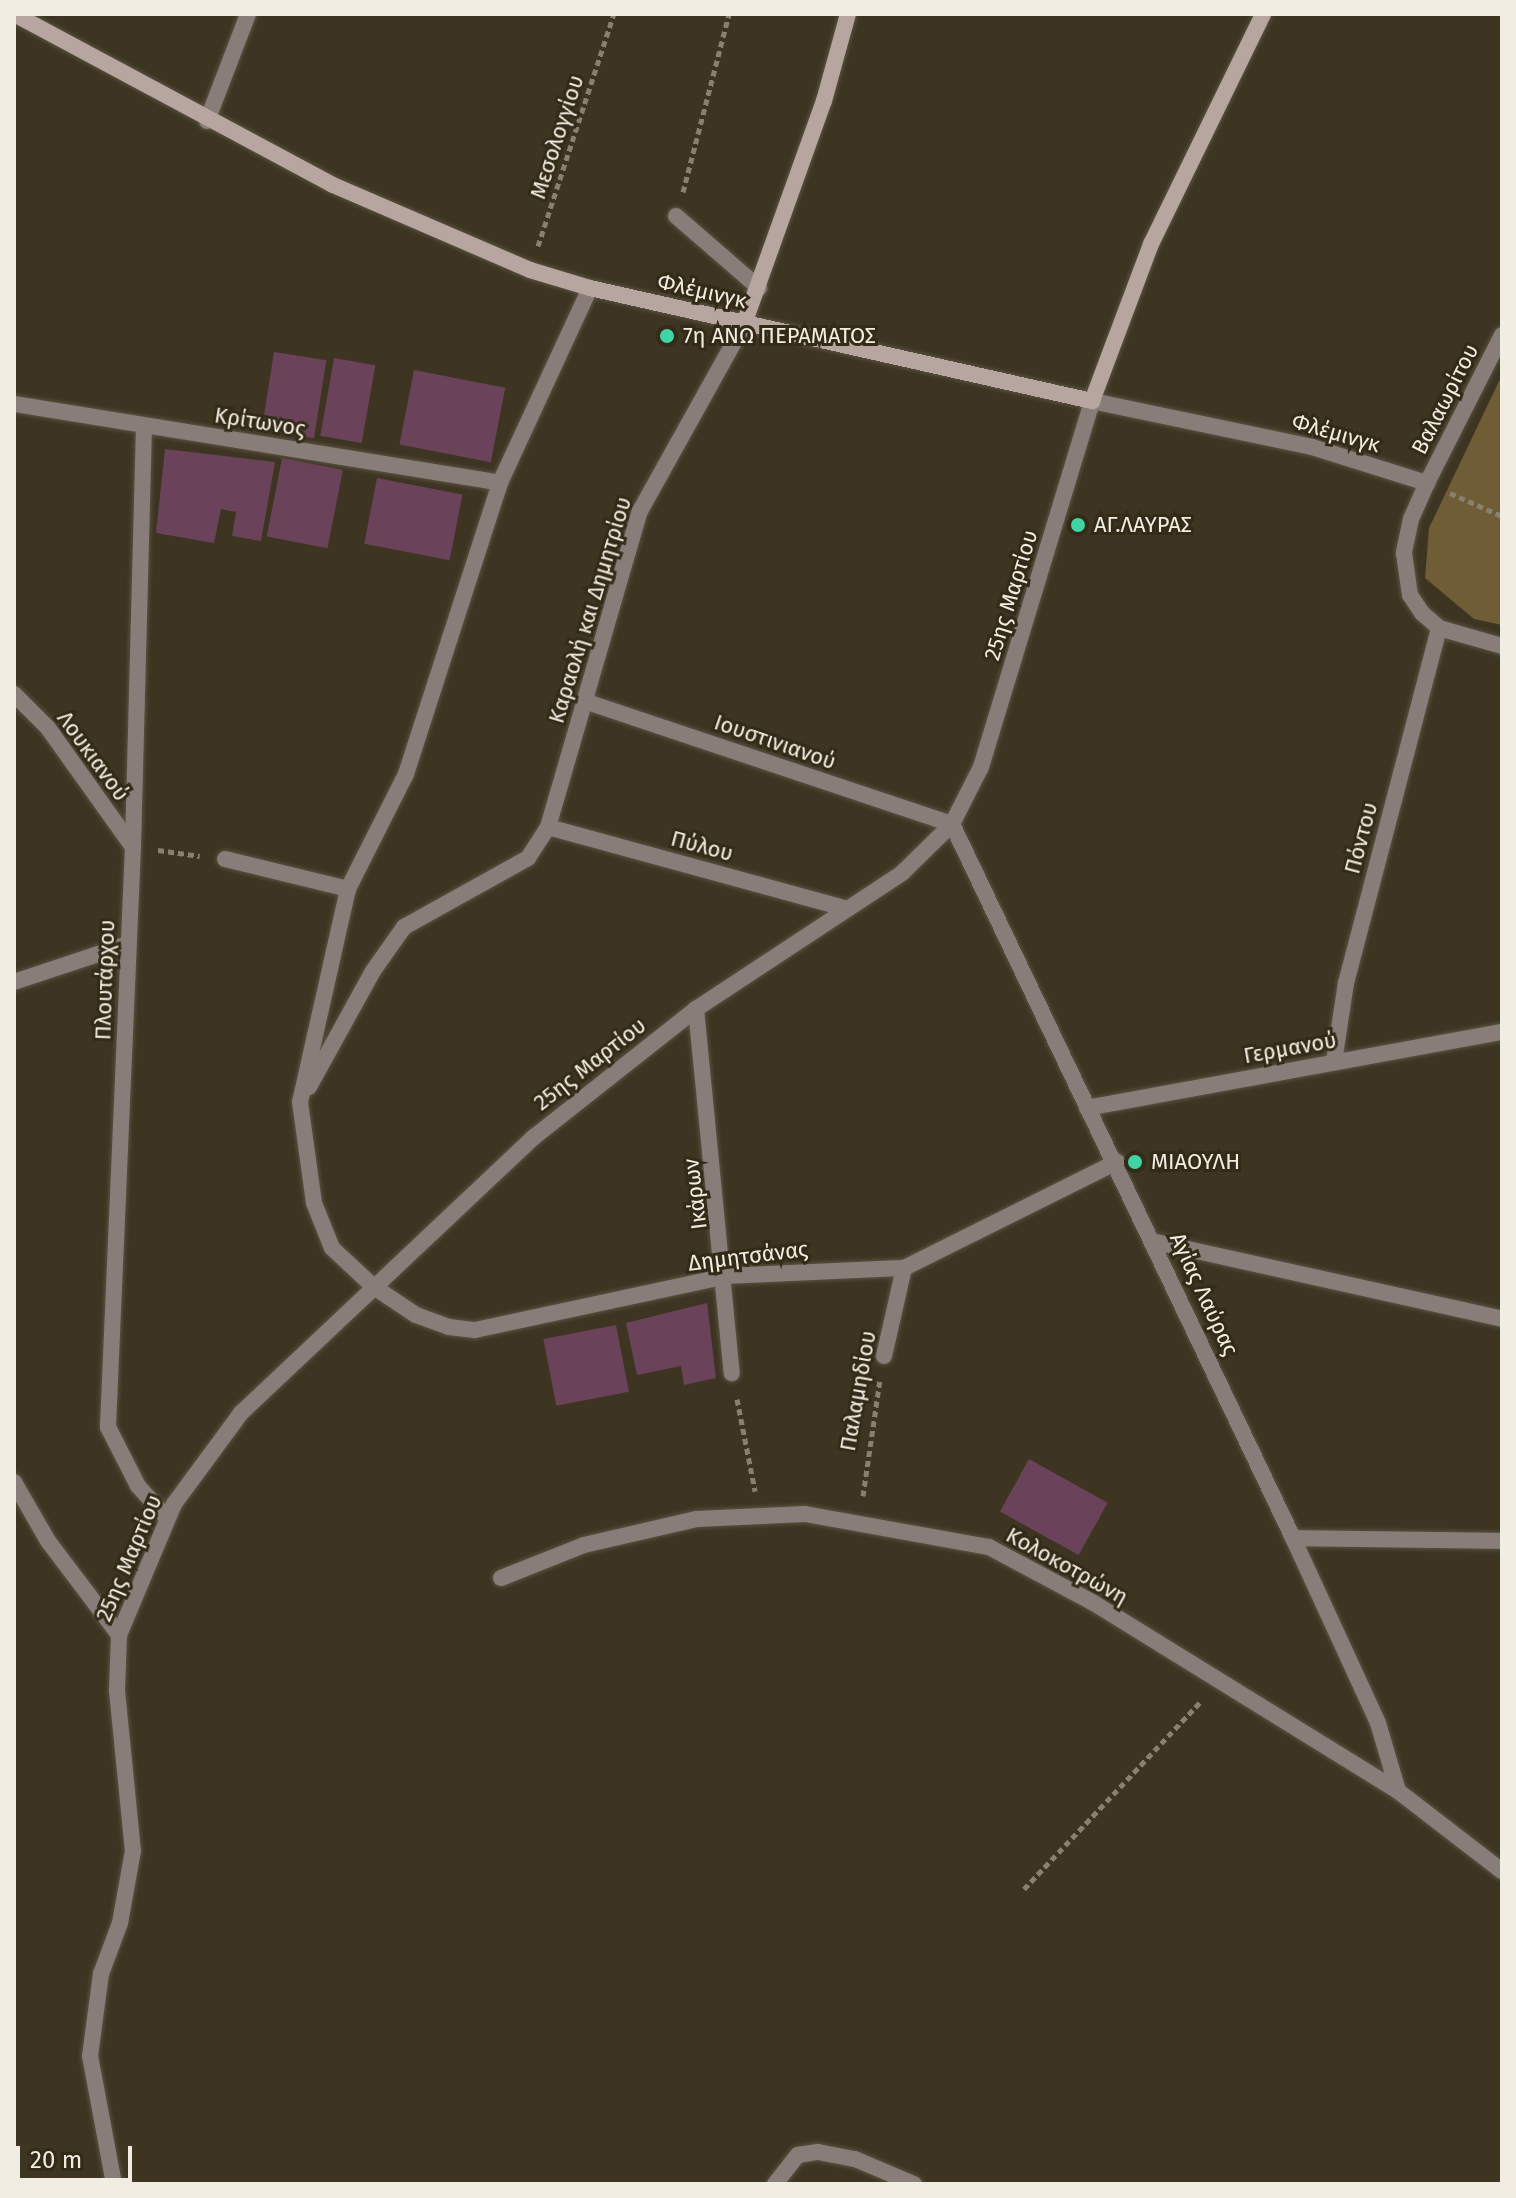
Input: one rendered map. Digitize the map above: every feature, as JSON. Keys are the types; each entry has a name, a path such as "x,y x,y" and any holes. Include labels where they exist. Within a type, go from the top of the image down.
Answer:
{"street":[{"name":"Φλέμινγκ","path":"14,14 207,121 333,185 530,270 590,288 744,324 1312,447 1427,483"},
{"path":"207,121 248,14"},
{"name":"Καραολή και Δημητρίου","path":"300,1102 373,971 404,927 528,858 548,827 640,511 744,324 824,101 848,14"},
{"name":"25ης Μαρτίου","path":"114,2184 90,2056 101,1974 120,1923 133,1851 117,1690 119,1635 167,1518 241,1413 534,1137 696,1009 902,873 952,824 981,767 1092,401 1151,244 1263,14"},
{"path":"676,216 759,288"},
{"path":"374,1287 332,1248 314,1203 300,1102 348,889 406,774 500,483 590,288"},
{"name":"Βαλαωρίτου","path":"1439,628 1416,604 1405,573 1408,531 1427,483 1502,335"},
{"name":"Κρίτωνος","path":"14,404 500,483"},
{"name":"Πλουτάρχου","path":"144,426 133,847 108,1427 138,1486 167,1518"},
{"path":"1439,628 1502,646"},
{"name":"Πόντου","path":"1334,1062 1346,983 1439,628"},
{"name":"Λουκιανού","path":"14,694 48,728 133,847"},
{"name":"Ιουστινιανού","path":"584,701 952,824"},
{"name":"Αγίας Λαύρας","path":"952,824 1087,1108 1156,1242 1293,1538 1378,1723 1398,1791"},
{"name":"Πύλου","path":"548,827 845,908"},
{"path":"225,859 348,889"},
{"path":"14,982 128,944"},
{"name":"Ικάρων","path":"696,1009 727,1276 732,1373"},
{"name":"Γερμανού","path":"1087,1108 1502,1032"},
{"name":"Δημητσάνας","path":"374,1287 416,1315 475,1330 727,1276 904,1268 1117,1162"},
{"path":"1156,1242 1502,1319"},
{"name":"Παλαμηδίου","path":"884,1356 904,1268"},
{"path":"14,1482 48,1541 119,1635"},
{"name":"Κολοκοτρώνη","path":"501,1578 584,1545 697,1519 759,1516 859,1521 989,1547 1092,1602 1218,1683 1398,1791 1502,1871"},
{"path":"1293,1538 1502,1541"},
{"path":"775,2184 798,2155 818,2152 855,2159 914,2184"}],"path":[{"name":"Μεσολογγίου","path":"530,270 614,14"},
{"path":"676,216 729,14"},
{"path":"1427,483 1502,516"},
{"path":"133,847 225,859"},
{"name":"Παλαμηδίου","path":"859,1521 884,1356"},
{"path":"732,1373 759,1516"},
{"path":"1024,1889 1218,1683"}],"shaded area":[{"path":"1502,375 1502,625 1474,619 1425,578 1429,528"}],"building":[{"path":"274,352 326,360 314,438 262,430"},
{"path":"334,358 375,365 362,443 320,436"},
{"path":"414,370 505,388 491,462 399,445"},
{"path":"165,449 275,462 261,541 232,536 236,512 221,509 214,543 156,533"},
{"path":"282,458 343,470 328,548 267,537"},
{"path":"377,478 462,495 450,560 364,544"},
{"path":"707,1303 716,1378 684,1385 681,1366 637,1375 626,1323"},
{"path":"616,1325 629,1392 556,1406 543,1339"},
{"path":"1029,1459 1108,1503 1079,1555 1000,1511"}],"place":[{"name":"7η ΑΝΩ ΠΕΡΑΜΑΤΟΣ","path":"667,336"},
{"name":"ΑΓ.ΛΑΥΡΑΣ","path":"1078,525"},
{"name":"ΜΙΑΟΥΛΗ","path":"1135,1162"}]}
